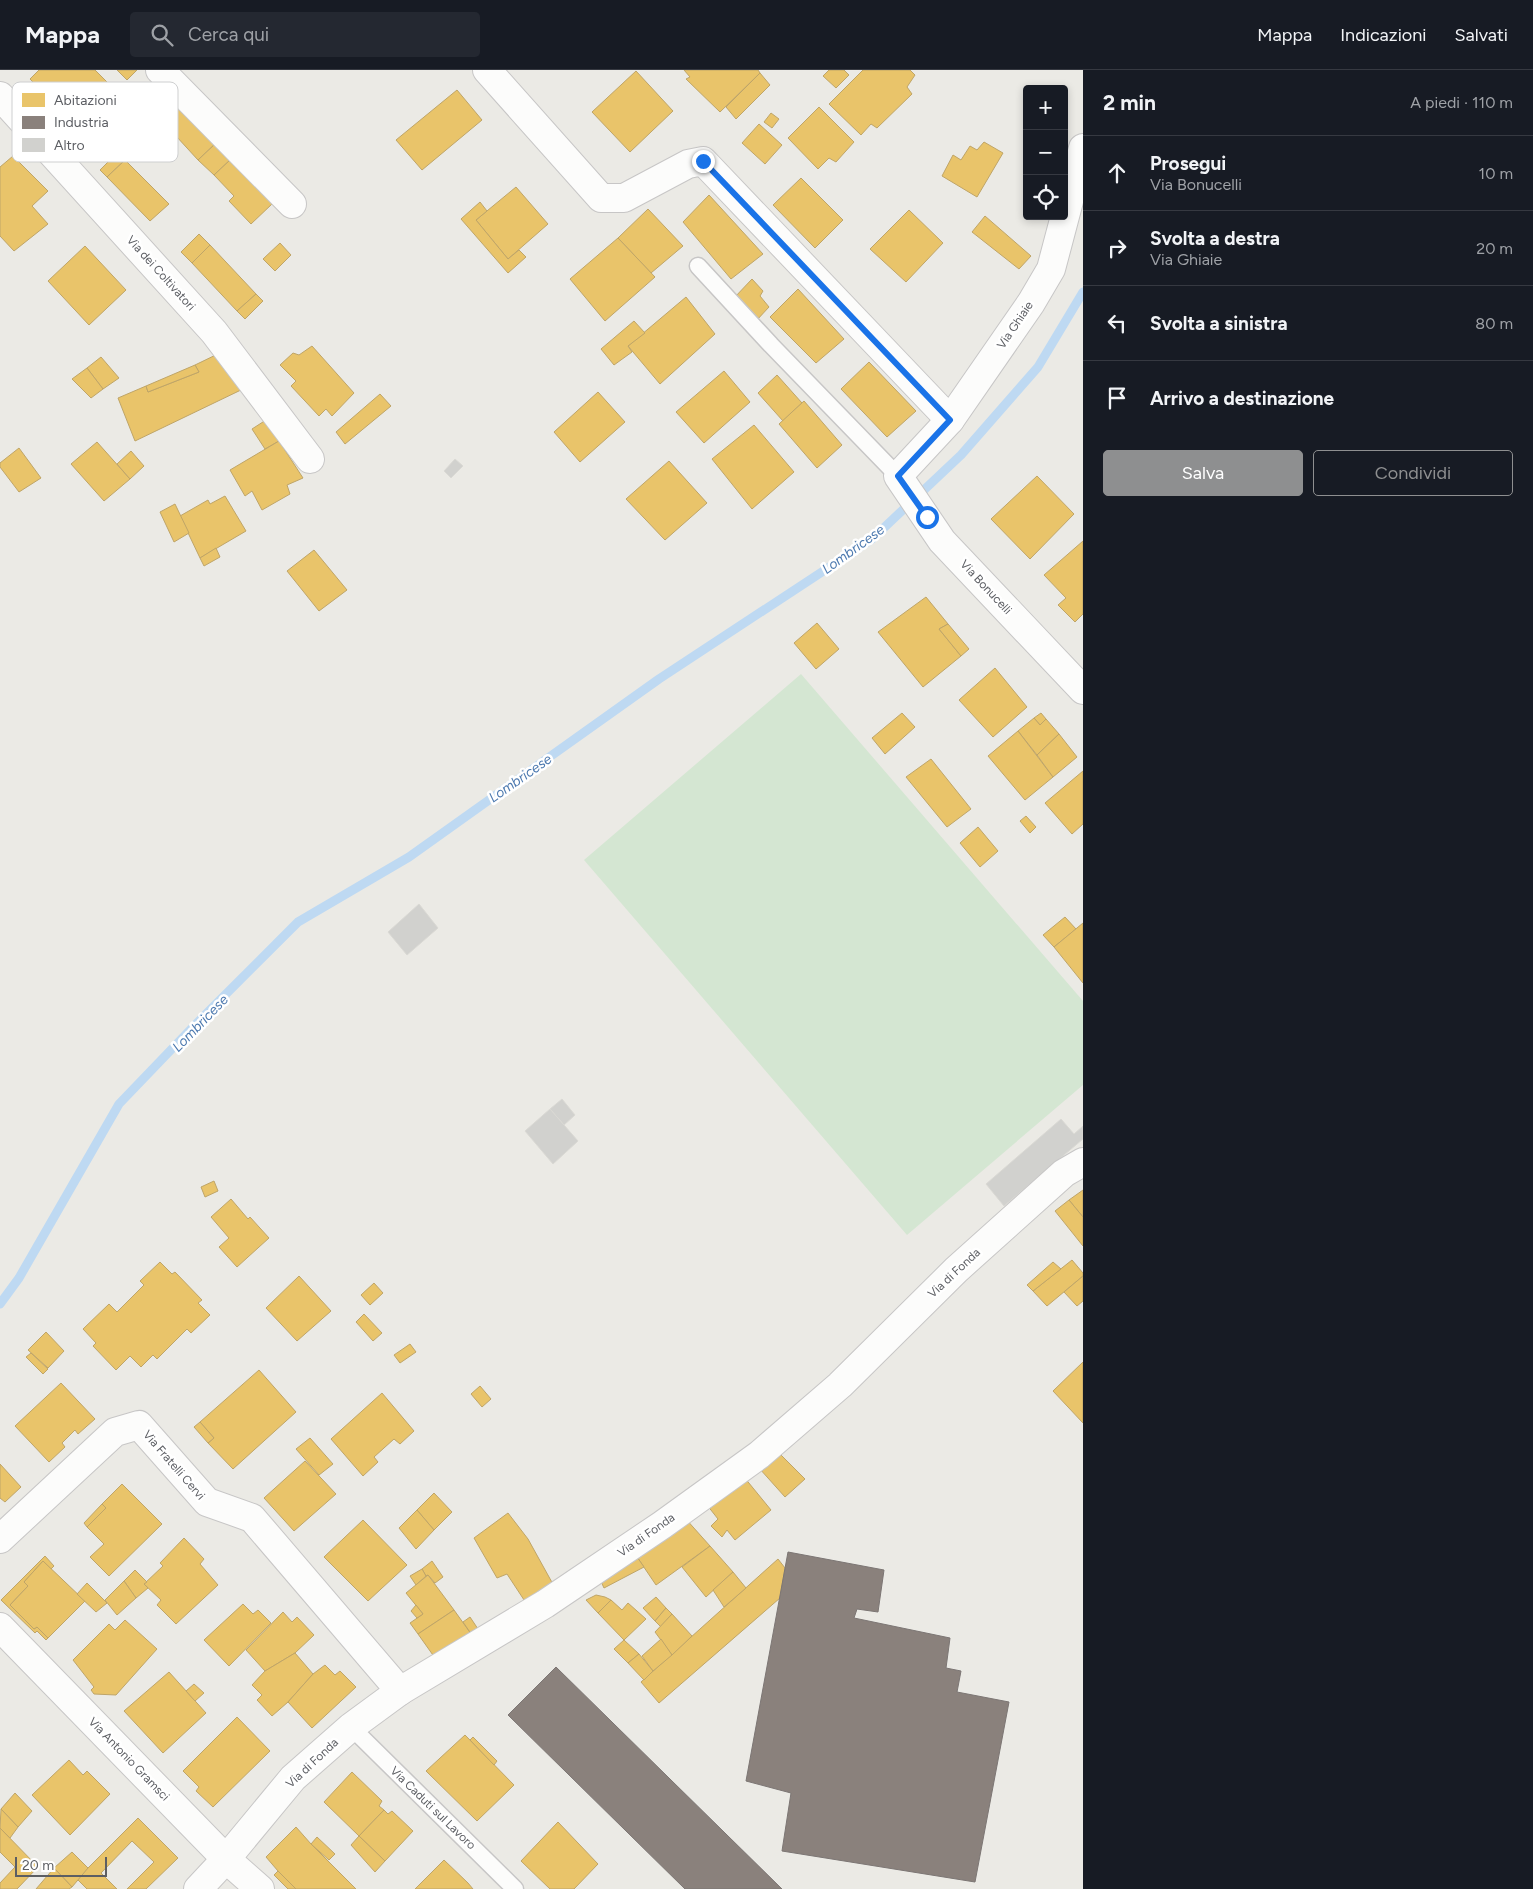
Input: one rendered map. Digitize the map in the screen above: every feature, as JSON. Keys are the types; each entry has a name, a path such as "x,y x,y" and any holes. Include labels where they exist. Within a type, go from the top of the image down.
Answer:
{"street":[{"path":"160,70 172,82"},
{"path":"487,70 600,198 624,198 688,164 703,161 950,420"},
{"path":"178,88 292,204"},
{"name":"Via dei Coltivatori","path":"0,96 12,109"},
{"name":"Via Ghiaie","path":"898,476 950,420 1031,303 1051,269 1083,148"},
{"name":"Via dei Coltivatori","path":"60,162 214,332 310,459"},
{"name":"Via Bonucelli","path":"898,476 942,541 1083,690"},
{"name":"Via di Fonda","path":"198,1889 226,1859 293,1778 350,1728 400,1691 545,1604 662,1525 759,1455 840,1385 963,1264 1064,1173 1083,1162"},
{"name":"Via Fratelli Cervi","path":"0,1538 115,1432 139,1425 206,1502 252,1518 400,1691"},
{"name":"Via Antonio Gramsci","path":"0,1628 226,1859 260,1889"}],"lane":[{"path":"698,266 771,345 898,476"},
{"name":"Via Caduti sul Lavoro","path":"350,1728 515,1889"}],"green space":[{"path":"801,674 1083,1001 1083,1085 907,1235 584,860"}],"building: Abitazioni":[{"path":"39,70 95,70 107,82 33,82 30,79"},
{"path":"117,70 137,70 127,80"},
{"path":"684,70 758,70 760,73 720,112 686,79 690,77"},
{"path":"829,70 844,70 849,75 836,88 823,76"},
{"path":"863,70 910,70 915,75 907,87 912,94 877,128 871,124 861,135 829,104"},
{"path":"636,71 673,111 630,152 592,112"},
{"path":"760,73 770,85 736,119 726,107"},
{"path":"457,90 482,120 422,170 396,140"},
{"path":"178,106 215,144 198,160 178,138"},
{"path":"819,107 854,142 836,162 829,158 818,169 788,138"},
{"path":"771,113 779,119 772,128 764,122"},
{"path":"759,124 782,145 765,164 742,143"},
{"path":"984,142 1003,153 977,197 942,176 953,155 961,160 970,146 977,150"},
{"path":"215,144 230,160 214,175 198,160"},
{"path":"12,157 12,162 19,162 48,191 32,206 48,224 14,251 0,236 0,167"},
{"path":"230,160 272,204 251,224 229,201 234,196 214,175"},
{"path":"108,162 123,162 107,177 100,170"},
{"path":"123,162 127,162 169,204 150,221 107,177"},
{"path":"801,178 843,220 815,248 773,205"},
{"path":"516,187 548,224 508,259 476,220"},
{"path":"709,195 763,254 731,279 683,222"},
{"path":"480,202 487,211 476,220 508,259 519,250 526,257 508,273 461,219"},
{"path":"648,209 683,246 651,273 618,238"},
{"path":"909,210 943,243 906,282 870,249"},
{"path":"985,216 1031,256 1019,269 972,232"},
{"path":"199,234 210,245 192,263 181,252"},
{"path":"618,238 655,277 605,321 570,279"},
{"path":"280,243 291,255 275,271 263,259"},
{"path":"210,245 256,294 237,311 192,263"},
{"path":"85,246 126,290 89,325 48,281"},
{"path":"752,279 763,291 760,296 769,307 756,321 734,298"},
{"path":"798,289 844,339 816,363 770,317"},
{"path":"256,294 263,301 245,319 237,311"},
{"path":"686,297 715,334 660,384 628,346"},
{"path":"634,321 645,333 628,346 632,352 614,365 601,349"},
{"path":"312,346 354,393 332,416 326,409 319,416 291,386 296,381 280,365 293,353 299,355"},
{"path":"224,351 243,389 135,441 118,398 146,386 148,392 199,372 195,365"},
{"path":"101,357 119,378 103,389 87,368"},
{"path":"869,362 916,411 887,437 841,389"},
{"path":"195,365 199,372 148,392 146,386"},
{"path":"87,368 103,389 91,398 72,379"},
{"path":"724,371 750,402 704,443 676,412"},
{"path":"777,375 802,403 783,421 758,393"},
{"path":"598,392 625,422 580,462 554,432"},
{"path":"380,394 391,406 345,444 336,432"},
{"path":"804,401 842,445 817,468 779,424"},
{"path":"266,420 279,441 265,449 252,429"},
{"path":"754,425 794,472 752,509 712,459"},
{"path":"279,441 303,478 287,485 290,494 262,510 252,491 245,496 230,470"},
{"path":"97,442 130,479 104,501 71,464"},
{"path":"19,448 41,478 19,492 0,467 0,463"},
{"path":"131,451 144,466 130,479 117,464"},
{"path":"669,461 707,503 665,540 626,499"},
{"path":"1037,476 1074,514 1030,559 991,519"},
{"path":"225,496 246,531 200,558 180,516 208,500 210,504"},
{"path":"175,504 189,533 174,542 160,512"},
{"path":"1083,541 1083,614 1075,622 1058,605 1066,598 1044,575"},
{"path":"216,548 220,557 204,566 200,558"},
{"path":"314,550 347,590 319,611 287,571"},
{"path":"926,597 948,624 939,629 961,656 923,687 878,632"},
{"path":"817,623 839,649 816,669 794,643"},
{"path":"948,624 969,649 961,656 939,629"},
{"path":"995,668 1027,707 993,737 959,700"},
{"path":"902,713 915,727 885,754 872,738"},
{"path":"1041,713 1046,719 1040,725 1034,718"},
{"path":"1034,718 1040,725 1046,719 1059,734 1037,755 1018,731"},
{"path":"1018,731 1053,777 1025,800 988,756"},
{"path":"1059,734 1077,757 1053,777 1037,755"},
{"path":"931,759 971,809 947,827 906,777"},
{"path":"1083,771 1083,824 1072,834 1045,803"},
{"path":"1026,816 1036,827 1030,833 1020,821"},
{"path":"978,827 998,851 980,867 960,843"},
{"path":"1065,917 1076,929 1054,947 1043,935"},
{"path":"1083,923 1083,983 1054,947"},
{"path":"214,1181 218,1191 205,1197 201,1187"},
{"path":"1083,1190 1083,1217 1069,1200"},
{"path":"231,1199 248,1219 250,1217 269,1238 237,1267 219,1247 229,1238 211,1217"},
{"path":"1069,1200 1083,1217 1083,1246 1055,1211"},
{"path":"1072,1260 1083,1273 1083,1276 1047,1306 1033,1291"},
{"path":"160,1262 172,1274 175,1272 202,1300 198,1303 210,1315 191,1333 187,1329 157,1359 153,1355 141,1367 130,1356 116,1370 93,1346 96,1343 83,1329 109,1304 117,1312 144,1285 140,1281"},
{"path":"1053,1262 1061,1269 1033,1291 1027,1285"},
{"path":"299,1276 331,1311 297,1341 266,1308"},
{"path":"1083,1276 1083,1301 1077,1306 1064,1292"},
{"path":"374,1283 383,1293 370,1305 361,1295"},
{"path":"364,1314 382,1333 373,1341 356,1322"},
{"path":"46,1332 64,1351 48,1368 28,1350"},
{"path":"410,1344 416,1352 400,1363 394,1355"},
{"path":"31,1353 48,1369 43,1374 26,1357"},
{"path":"1083,1362 1083,1423 1053,1391"},
{"path":"259,1370 296,1412 233,1469 208,1443 214,1438 200,1422"},
{"path":"61,1383 95,1419 78,1434 75,1430 62,1443 65,1447 49,1462 15,1426"},
{"path":"480,1386 491,1399 482,1407 471,1394"},
{"path":"382,1393 414,1431 400,1444 394,1439 374,1457 378,1462 363,1476 331,1439"},
{"path":"200,1422 214,1438 208,1443 194,1427"},
{"path":"310,1438 333,1464 319,1475 296,1449"},
{"path":"780,1454 805,1479 785,1497 759,1468"},
{"path":"305,1461 336,1494 294,1531 264,1498"},
{"path":"0,1464 21,1487 5,1502 0,1498"},
{"path":"744,1477 771,1510 735,1540 727,1530 722,1537 711,1526 718,1519 707,1505"},
{"path":"122,1484 162,1524 109,1576 90,1557 104,1544 87,1527 106,1508 102,1504"},
{"path":"434,1493 452,1512 434,1530 417,1510"},
{"path":"102,1504 106,1508 87,1527 84,1523"},
{"path":"417,1510 434,1530 416,1549 399,1528"},
{"path":"508,1513 528,1539 554,1586 528,1606 507,1574 497,1578 474,1538"},
{"path":"685,1518 710,1546 656,1585 635,1554"},
{"path":"363,1520 407,1565 368,1601 324,1557"},
{"path":"184,1538 204,1559 200,1564 218,1585 176,1624 157,1605 161,1600 144,1584 163,1566 160,1563"},
{"path":"710,1546 733,1572 706,1597 682,1567"},
{"path":"635,1554 644,1567 604,1588 599,1577"},
{"path":"45,1556 54,1566 51,1569 43,1561 24,1582 28,1586 10,1605 34,1629 37,1627 48,1638 46,1640 37,1631 35,1633 1,1600"},
{"path":"778,1559 785,1568 780,1598 659,1703 641,1682"},
{"path":"43,1561 85,1601 48,1638 37,1627 34,1629 10,1605 28,1586 24,1582"},
{"path":"432,1561 443,1577 435,1583 428,1575 426,1576 422,1569"},
{"path":"422,1569 426,1576 416,1585 410,1576"},
{"path":"135,1570 147,1582 144,1584 148,1588 136,1598 124,1581"},
{"path":"733,1572 746,1588 724,1607 713,1590"},
{"path":"428,1575 454,1610 418,1634 410,1623 423,1614 406,1593"},
{"path":"124,1581 136,1598 117,1615 105,1600"},
{"path":"87,1583 107,1603 96,1612 77,1594"},
{"path":"596,1595 611,1600 598,1613 586,1600"},
{"path":"656,1597 666,1608 655,1621 643,1608"},
{"path":"611,1600 622,1610 628,1603 646,1619 624,1640 598,1613"},
{"path":"243,1604 253,1614 258,1610 271,1623 229,1666 204,1640"},
{"path":"416,1605 423,1614 417,1618 411,1611"},
{"path":"666,1608 672,1614 661,1627 655,1621"},
{"path":"454,1610 474,1638 440,1665 418,1634"},
{"path":"283,1612 292,1622 297,1617 314,1635 295,1653 265,1671 246,1650"},
{"path":"672,1614 692,1636 672,1655 655,1632"},
{"path":"470,1617 480,1632 474,1638 463,1622"},
{"path":"125,1620 157,1649 116,1695 94,1694 91,1690 94,1687 73,1660 109,1624 115,1630"},
{"path":"661,1639 672,1655 653,1671 642,1656"},
{"path":"624,1640 639,1654 628,1663 614,1649"},
{"path":"295,1653 313,1674 288,1702 272,1716 257,1700 262,1695 252,1685 265,1671"},
{"path":"639,1654 653,1671 644,1680 628,1663"},
{"path":"325,1665 335,1675 340,1671 356,1687 312,1728 288,1702 313,1674"},
{"path":"169,1672 206,1713 163,1753 124,1711"},
{"path":"194,1684 204,1693 195,1701 186,1691"},
{"path":"237,1717 270,1751 213,1807 196,1791 199,1787 183,1771"},
{"path":"465,1735 514,1785 477,1821 426,1771"},
{"path":"473,1737 497,1761 494,1765 470,1740"},
{"path":"69,1760 83,1775 87,1771 110,1794 70,1835 32,1795"},
{"path":"352,1772 382,1801 379,1806 384,1810 359,1836 324,1802"},
{"path":"15,1793 32,1811 18,1827 1,1809"},
{"path":"1,1809 18,1827 10,1838 0,1828"},
{"path":"384,1810 388,1814 392,1811 413,1831 385,1861 359,1836"},
{"path":"138,1818 178,1858 146,1889 127,1889 154,1862 132,1841 101,1873 117,1889 87,1889 77,1879"},
{"path":"558,1822 598,1864 574,1889 550,1889 521,1861"},
{"path":"296,1827 356,1889 296,1889 278,1871 266,1857"},
{"path":"0,1828 38,1867 17,1889 0,1889 0,1883 15,1867 0,1852"},
{"path":"359,1836 385,1861 375,1872 351,1845"},
{"path":"317,1837 335,1854 329,1860 311,1844"},
{"path":"72,1852 88,1868 72,1887 54,1868"},
{"path":"444,1860 473,1889 415,1889"},
{"path":"54,1868 72,1887 69,1889 36,1889"},
{"path":"278,1871 296,1889 288,1889 274,1875"}],"building: Industria":[{"path":"788,1552 884,1570 878,1612 857,1609 854,1618 950,1638 946,1668 961,1671 957,1692 1009,1702 975,1882 782,1851 791,1793 746,1781"},
{"path":"556,1667 782,1889 685,1889 508,1715"}],"building: Altro":[{"path":"455,459 463,466 451,478 444,471"},
{"path":"419,904 438,928 407,955 388,932"},
{"path":"562,1099 575,1115 564,1125 550,1109"},
{"path":"550,1109 578,1141 553,1164 525,1131"},
{"path":"1061,1119 1074,1134 1083,1126 1083,1139 1004,1206 986,1184"}],"waterway":[{"name":"Lombricese","path":"0,1304 19,1278 119,1104 298,922 409,857 659,679 872,539 961,455 1038,367 1083,292"}],"route":[{"path":"703,161 950,420 898,476 927,517"}]}
